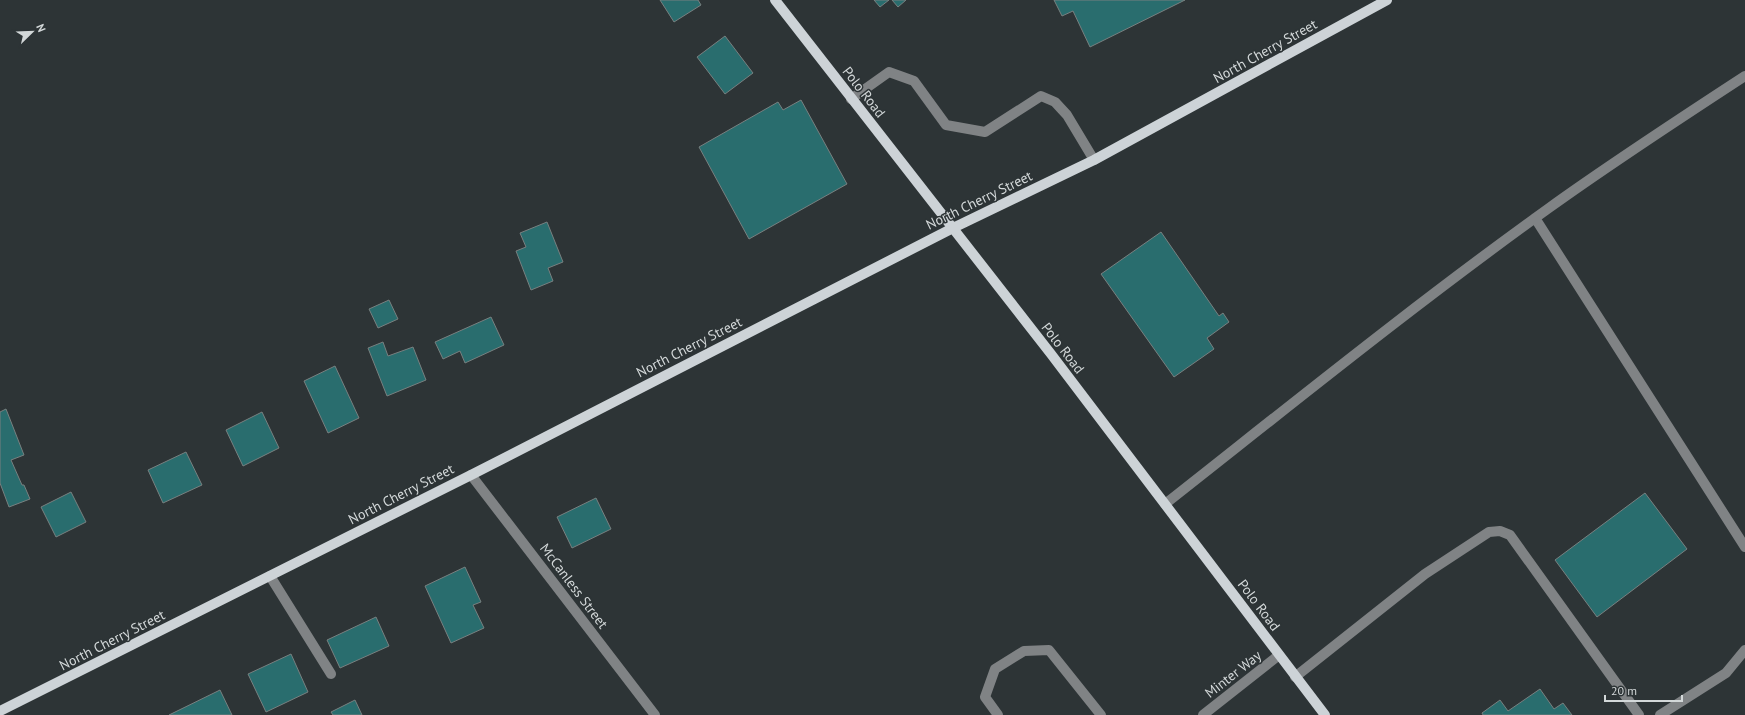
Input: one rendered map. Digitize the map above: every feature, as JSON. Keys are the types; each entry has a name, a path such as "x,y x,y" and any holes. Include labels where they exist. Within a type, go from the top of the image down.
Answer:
{"main road":[{"name":"Polo Road","path":"775,0 953,228 1325,715"},
{"name":"North Cherry Street","path":"0,712 471,475 953,228 1094,160 1387,0"}],"street":[{"path":"851,99 889,72 914,81 946,125 985,132 1041,96 1056,102 1067,115 1094,160"},
{"path":"1165,504 1427,299 1535,218 1658,132 1745,76"},
{"path":"1535,218 1745,547"},
{"name":"McCanless Street","path":"471,475 655,715"},
{"path":"1295,677 1425,574 1489,532 1500,531 1510,535 1639,715"},
{"path":"270,576 331,674"},
{"path":"998,715 984,697 995,669 1024,651 1048,650 1101,715"},
{"path":"1660,715 1726,673 1745,650"},
{"name":"Minter Way","path":"1203,715 1279,655"}],"building":[{"path":"660,0 698,0 701,5 674,22"},
{"path":"874,0 889,0 880,7"},
{"path":"892,0 906,0 898,7"},
{"path":"1054,0 1185,0 1090,47 1073,11 1062,16"},
{"path":"725,36 753,73 725,94 697,57"},
{"path":"801,100 847,184 749,239 699,147 778,102 783,110"},
{"path":"547,222 563,262 548,268 553,281 531,290 516,251 526,247 520,233"},
{"path":"1161,232 1219,316 1223,313 1229,322 1207,338 1214,349 1174,377 1101,274"},
{"path":"389,300 398,319 378,328 369,309"},
{"path":"491,317 504,345 465,363 460,351 443,359 435,342"},
{"path":"383,342 388,356 413,347 426,380 387,396 368,348"},
{"path":"335,366 359,418 328,433 304,381"},
{"path":"6,409 24,455 11,460 30,499 9,507 0,483 0,412"},
{"path":"262,412 279,448 243,466 226,430"},
{"path":"186,452 202,485 163,503 148,470"},
{"path":"71,492 86,522 56,537 41,507"},
{"path":"1645,493 1687,549 1597,617 1555,560"},
{"path":"596,498 611,529 572,548 557,517"},
{"path":"465,567 481,602 473,605 484,628 451,643 425,586"},
{"path":"376,617 389,646 340,668 327,640"},
{"path":"291,654 308,692 266,712 248,674"},
{"path":"1540,689 1554,709 1563,703 1572,715 1483,715 1482,713 1500,700 1508,711"},
{"path":"220,690 232,715 169,715"},
{"path":"355,700 362,715 333,715 331,712"}]}
